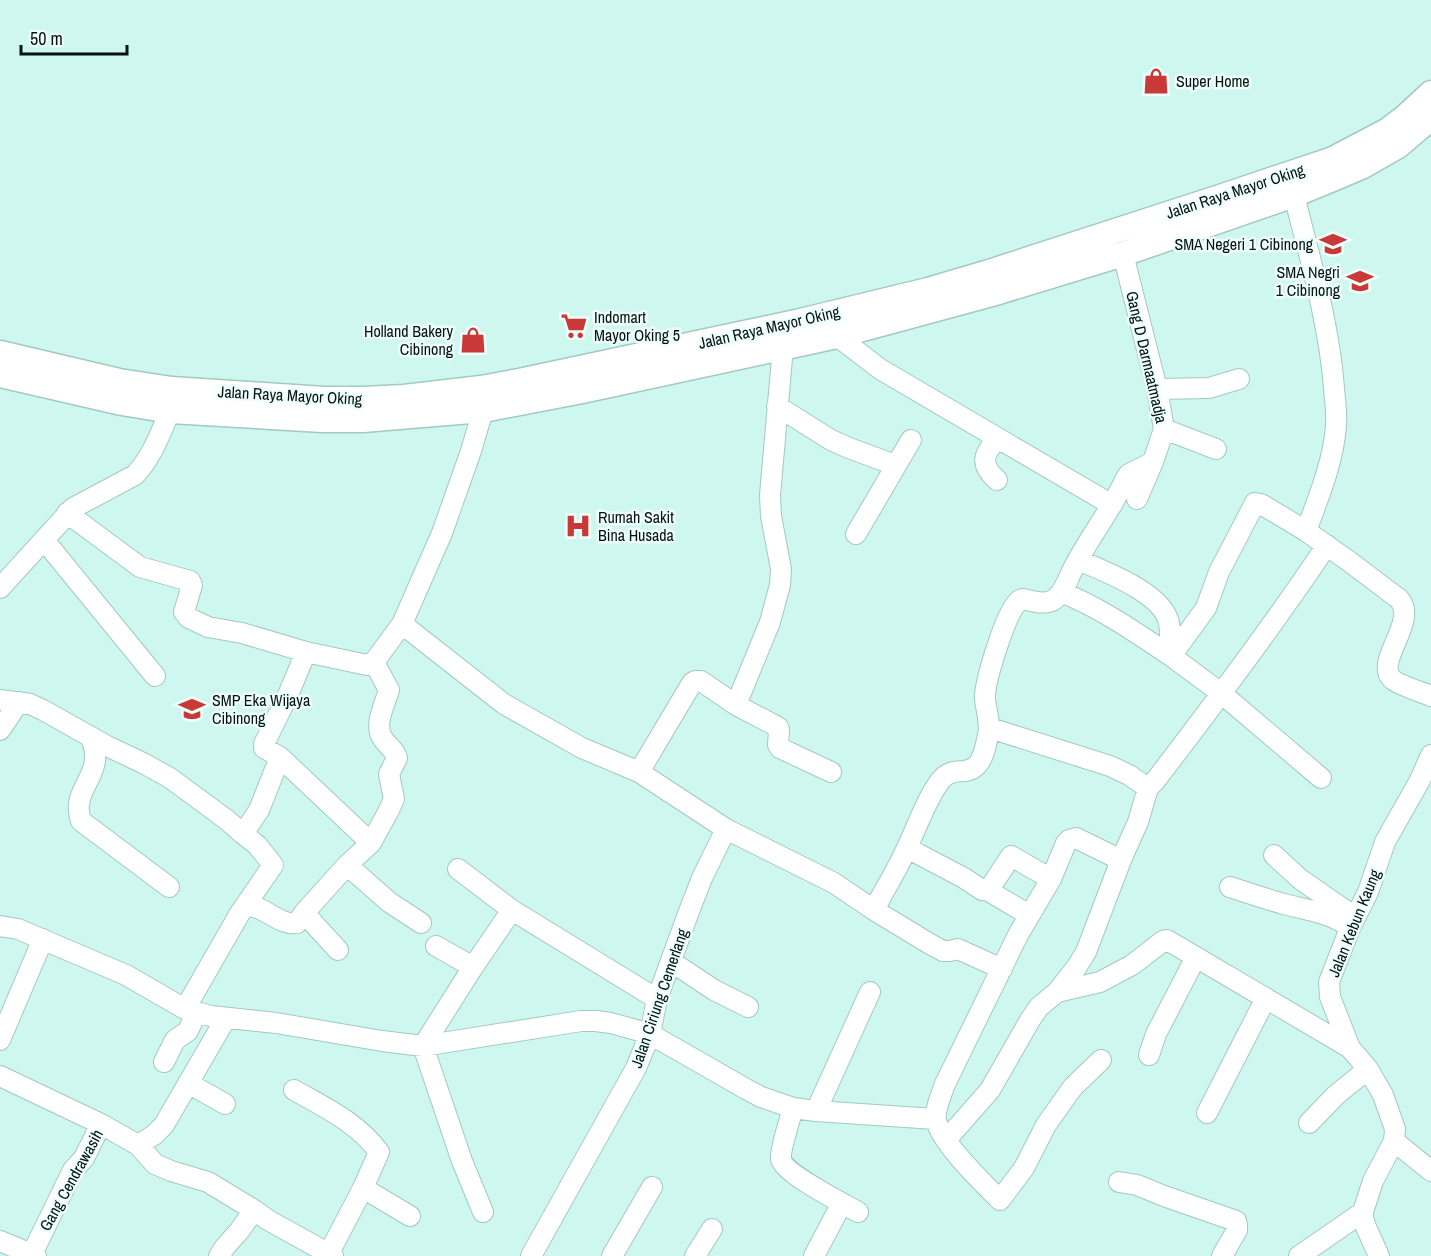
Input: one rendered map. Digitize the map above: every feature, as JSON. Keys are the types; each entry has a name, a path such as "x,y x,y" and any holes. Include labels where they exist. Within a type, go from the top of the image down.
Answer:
{"main road":[{"name":"Jalan Raya Mayor Oking","path":"0,375 122,403 170,411 322,420 363,420 483,410 582,392 989,272 1333,159 1388,130 1431,93"},
{"name":"Jalan Raya Mayor Oking","path":"0,353 119,381 172,389 324,399 363,399 404,397 481,388 737,346 783,347 837,336 992,294 1123,254 1293,195 1348,173 1383,155 1398,146 1431,118"}],"street":[{"path":"1293,195 1324,317 1333,375 1336,424 1324,478 1306,531"},
{"name":"Gang D Darmaatmadja","path":"1123,254 1157,389 1164,429 1137,499"},
{"path":"837,336 880,369 1112,505"},
{"path":"736,705 770,622 780,585 781,569 771,516 770,495 783,347"},
{"path":"1157,389 1209,388 1239,379"},
{"path":"777,406 831,440 895,465"},
{"path":"67,513 140,567 190,581 192,585 184,612 189,618 208,627 242,633 306,652 367,665 374,662 402,624 442,533 483,410"},
{"path":"0,588 67,513 135,475 143,467 170,411"},
{"path":"1164,429 1216,449"},
{"path":"997,480 988,472 985,465 986,454 998,439"},
{"path":"856,534 911,440"},
{"path":"874,910 941,779 949,772 965,771 976,767 981,758 990,728 985,699 986,687 994,656 1011,612 1019,600 1047,603 1054,600 1061,592 1129,474 1153,462"},
{"path":"1171,656 1206,608 1219,572 1255,504 1261,504 1327,545 1404,604 1405,616 1388,663 1388,674 1393,681 1431,696"},
{"path":"44,540 155,676"},
{"path":"946,1140 990,1090 1039,1007 1057,992 1076,969 1086,952 1138,822 1148,788 1221,693 1327,545"},
{"path":"1078,560 1145,592 1164,610 1169,622 1171,656"},
{"path":"1061,592 1083,601 1124,624 1171,656 1221,693 1321,778"},
{"path":"402,624 504,704 582,748 639,772 726,830 834,883 930,945 943,951 958,949 1002,969"},
{"path":"306,652 264,748 280,757 371,843"},
{"path":"245,906 255,906 279,919 292,924 297,923 347,865 371,843 380,828 394,799 389,774 397,758 381,737 378,729 389,690 374,662"},
{"path":"639,772 692,683 701,681 736,705 778,727 777,744 780,748 831,772"},
{"path":"0,730 9,701 30,704 43,710 170,778 257,845 273,865 240,913 190,1011 192,1022 188,1030 175,1040 164,1062"},
{"path":"990,728 1110,766 1148,788"},
{"path":"90,736 96,754 95,765 80,799 77,811 81,821 169,886"},
{"name":"Jalan Kebun Kaung","path":"1394,1141 1395,1130 1383,1095 1368,1069 1350,1048 1330,998 1329,982 1352,924 1368,892 1385,842 1425,783 1431,755"},
{"path":"243,834 259,810 280,757"},
{"name":"Jalan Ciriung Cemerlang","path":"531,1256 636,1068 650,1034 657,999 702,878 726,830"},
{"path":"1101,1060 1073,1088 1046,1125 1024,1168 1000,1200 946,1140 935,1119 945,1084 1029,915 1051,879 1066,843 1072,838 1077,838 1121,860"},
{"path":"907,848 1029,915"},
{"path":"1230,887 1352,924 1349,913 1300,879 1274,855"},
{"path":"987,890 1011,856 1051,879"},
{"path":"347,865 390,902 421,923"},
{"path":"458,869 512,910 657,999"},
{"path":"423,1046 512,910"},
{"path":"304,913 338,950"},
{"path":"0,926 18,929 126,975 190,1011 423,1046 581,1021 611,1023 650,1034 761,1097 793,1108 816,1112 935,1119"},
{"path":"0,1040 43,939"},
{"path":"1057,992 1100,982 1132,965 1167,940 1350,1048"},
{"path":"436,946 473,967"},
{"path":"1149,1055 1156,1034 1196,957"},
{"path":"672,962 714,990 748,1007"},
{"path":"816,1112 870,992"},
{"path":"1207,1113 1266,998"},
{"path":"138,1145 154,1135 164,1125 226,1018"},
{"path":"423,1046 462,1161 483,1212"},
{"path":"1309,1123 1336,1095 1368,1069"},
{"path":"0,1076 101,1124"},
{"path":"188,1083 225,1104"},
{"path":"294,1090 339,1116 367,1137 379,1152 331,1255"},
{"path":"793,1108 781,1156 783,1165 801,1179 850,1207 814,1256"},
{"name":"Gang Cendrawasih","path":"34,1255 73,1170 84,1158 101,1124 138,1145 155,1164 208,1182 268,1220 331,1255"},
{"path":"1379,1256 1368,1234 1363,1212 1373,1182 1394,1141 1431,1171"},
{"path":"1119,1182 1137,1185 1236,1221 1237,1230 1222,1256"},
{"path":"612,1256 652,1187"},
{"path":"363,1188 410,1216"},
{"path":"219,1256 254,1210"},
{"path":"1299,1256 1363,1212"},
{"path":"696,1256 712,1229"},
{"path":"0,1241 34,1255"}],"place":[{"name":"Super Home","path":"1156,81"},
{"name":"SMA Negeri 1 Cibinong","path":"1333,244"},
{"name":"SMA Negri 1 Cibinong","path":"1360,281"},
{"name":"Indomart Mayor Oking 5","path":"574,326"},
{"name":"Holland Bakery Cibinong","path":"473,340"},
{"name":"Rumah Sakit Bina Husada","path":"578,526"},
{"name":"SMP Eka Wijaya Cibinong","path":"192,709"}]}
